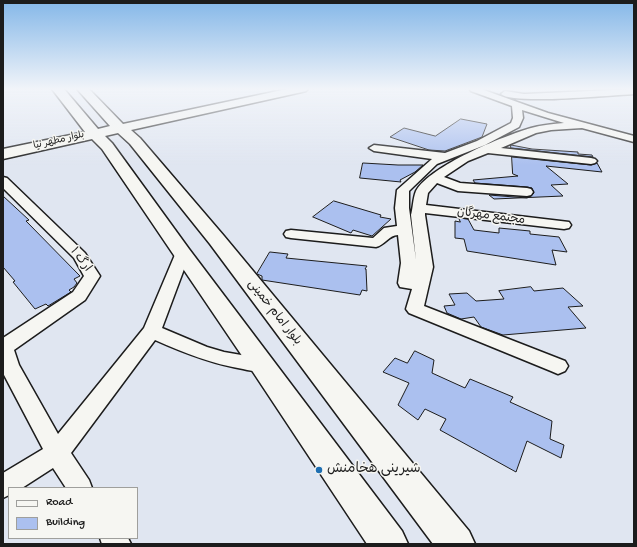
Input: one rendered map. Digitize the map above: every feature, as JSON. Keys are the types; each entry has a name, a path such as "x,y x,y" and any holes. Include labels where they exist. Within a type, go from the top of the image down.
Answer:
{"main road":[{"name":"بلوار امام خمینی","path":"89,115 105,128 216,240 456,544"},
{"name":"بلوار امام خمینی","path":"97,115 182,253 264,364 389,544"},
{"name":"بلوار مطهر نیا","path":"3,154 160,115"},
{"path":"105,128 139,130 153,120 179,115"},
{"name":"بلوار مطهر نیا","path":"3,145 105,128"}],"street":[{"path":"515,126 518,115"},
{"path":"554,115 582,126 634,139"},
{"path":"568,115 634,132"},
{"path":"421,286 406,283 409,263 402,208 403,190 433,162 481,143 515,126 524,127 533,131"},
{"path":"558,366 415,309 425,267 418,215 422,192 435,178 464,159 533,131 551,127 582,126"},
{"path":"374,148 446,157"},
{"path":"485,150 591,161"},
{"path":"435,178 458,187 527,192"},
{"name":"ارگ ۱","path":"3,181 80,256 92,276 80,296 4,346"},
{"name":"مجتمع مهرگان","path":"419,208 564,225"},
{"path":"291,234 376,242 389,231 405,230"},
{"path":"3,486 57,453 152,331 182,253"},
{"path":"152,331 201,352 224,358 264,364"},
{"path":"4,346 10,366 57,453 79,487"}],"building":[{"path":"461,119 487,124 482,137 445,151 429,150 390,137 404,128 435,136"},
{"path":"511,145 532,149 578,152 578,154 592,155 593,157 511,148"},
{"path":"512,157 591,165 597,163 602,172 546,166 568,184 551,185 563,196 528,198 534,193 532,188 475,183 473,180 518,176 513,174"},
{"path":"363,163 423,165 415,172 400,180 401,182 360,178"},
{"path":"489,195 523,198 494,199"},
{"path":"3,196 29,220 26,221 80,276 74,279 77,283 69,290 71,292 48,306 46,304 35,309 3,267"},
{"path":"334,201 381,215 380,217 391,219 372,236 353,230 351,233 313,217"},
{"path":"459,218 468,219 474,230 499,233 499,228 530,231 530,234 559,237 567,252 552,250 556,265 467,251 464,239 455,238 455,221 460,222"},
{"path":"270,252 288,254 286,258 367,266 365,269 367,291 362,290 360,295 262,280 262,276 257,274"},
{"path":"531,287 534,291 563,288 583,306 568,307 586,328 503,335 481,327 474,317 461,319 447,313 444,306 455,305 449,294 467,293 476,301 504,299 499,291"},
{"path":"415,351 434,360 432,373 465,388 470,379 513,397 510,402 552,421 550,439 564,445 561,458 527,441 516,472 440,430 446,419 425,409 418,420 398,405 409,383 383,372 395,358 407,363"}],"place":[{"name":"شیرینی هخامنش","path":"319,470"}]}
